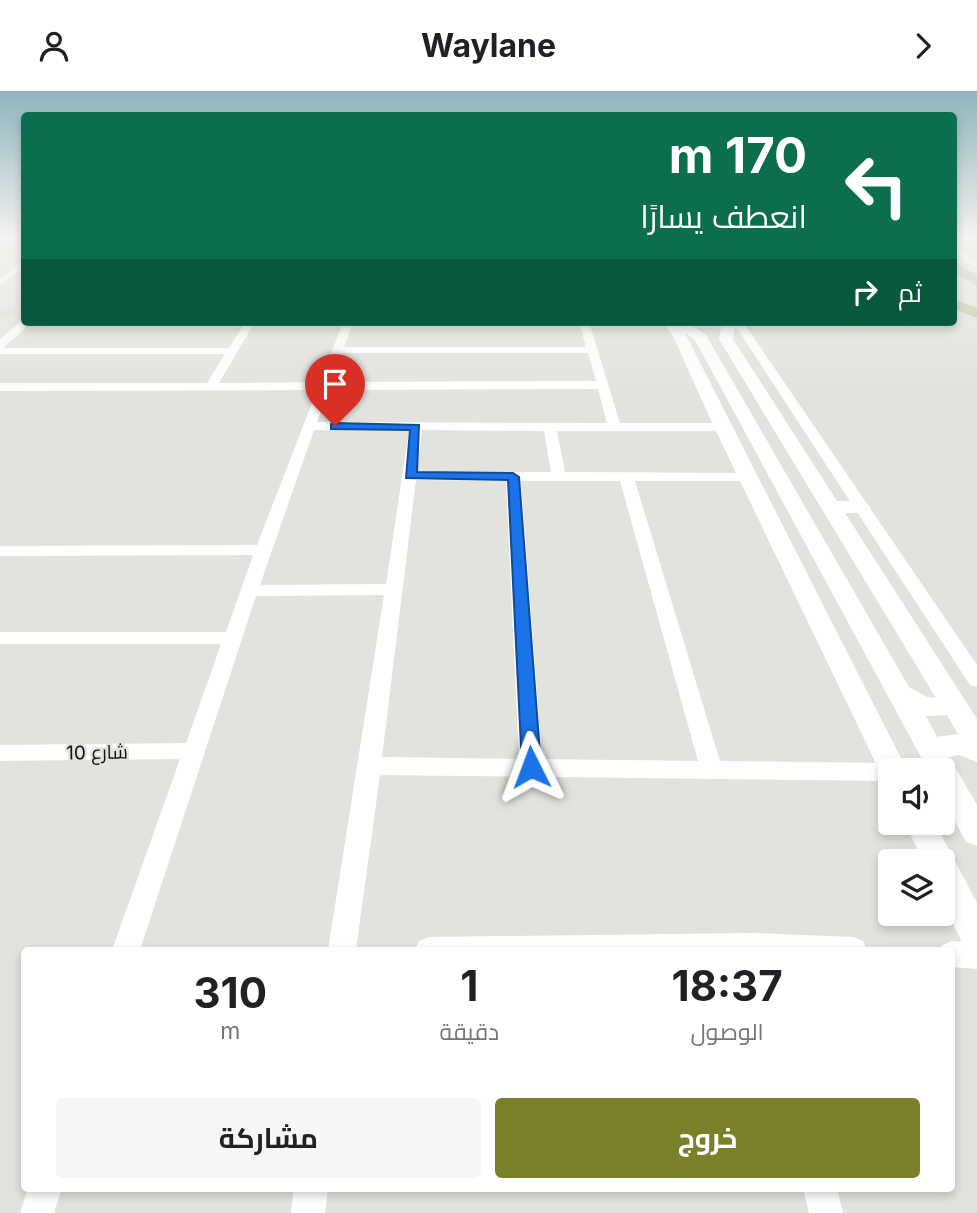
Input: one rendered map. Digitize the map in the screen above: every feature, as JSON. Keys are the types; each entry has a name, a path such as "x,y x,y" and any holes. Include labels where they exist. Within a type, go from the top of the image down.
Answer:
{"main road":[{"path":"963,291 969,315"},
{"path":"0,315 21,317"}],"street":[{"path":"0,345 21,321"},
{"path":"212,386 248,326"},
{"path":"127,947 263,549 346,326"},
{"path":"585,326 615,427"},
{"path":"679,326 734,326"},
{"path":"679,326 722,426 886,758"},
{"path":"679,326 701,338 935,758"},
{"path":"734,326 726,339 977,741"},
{"path":"734,326 861,506 977,680"},
{"path":"336,350 591,350"},
{"path":"0,351 232,351"},
{"path":"0,387 602,385"},
{"path":"308,426 722,426"},
{"path":"342,947 416,427"},
{"path":"550,427 559,477"},
{"path":"410,476 747,477"},
{"path":"513,477 531,767"},
{"path":"626,477 711,768"},
{"path":"762,506 794,506"},
{"path":"831,506 861,506"},
{"path":"0,551 263,549"},
{"path":"249,591 395,589"},
{"path":"0,638 233,638"},
{"path":"899,693 917,705 932,708 944,706 950,697"},
{"path":"938,758 937,750 946,744 960,744 977,751"},
{"name":"شارع 10","path":"0,753 194,751"},
{"path":"370,766 878,771"},
{"path":"955,794 977,833"},
{"path":"955,894 977,937"},
{"path":"955,954 977,955"},
{"path":"37,1213 44,1192"},
{"path":"308,1213 311,1192"},
{"path":"821,1192 827,1213"}],"route":[{"path":"335,426 416,427 410,476 513,477 531,767"}]}
